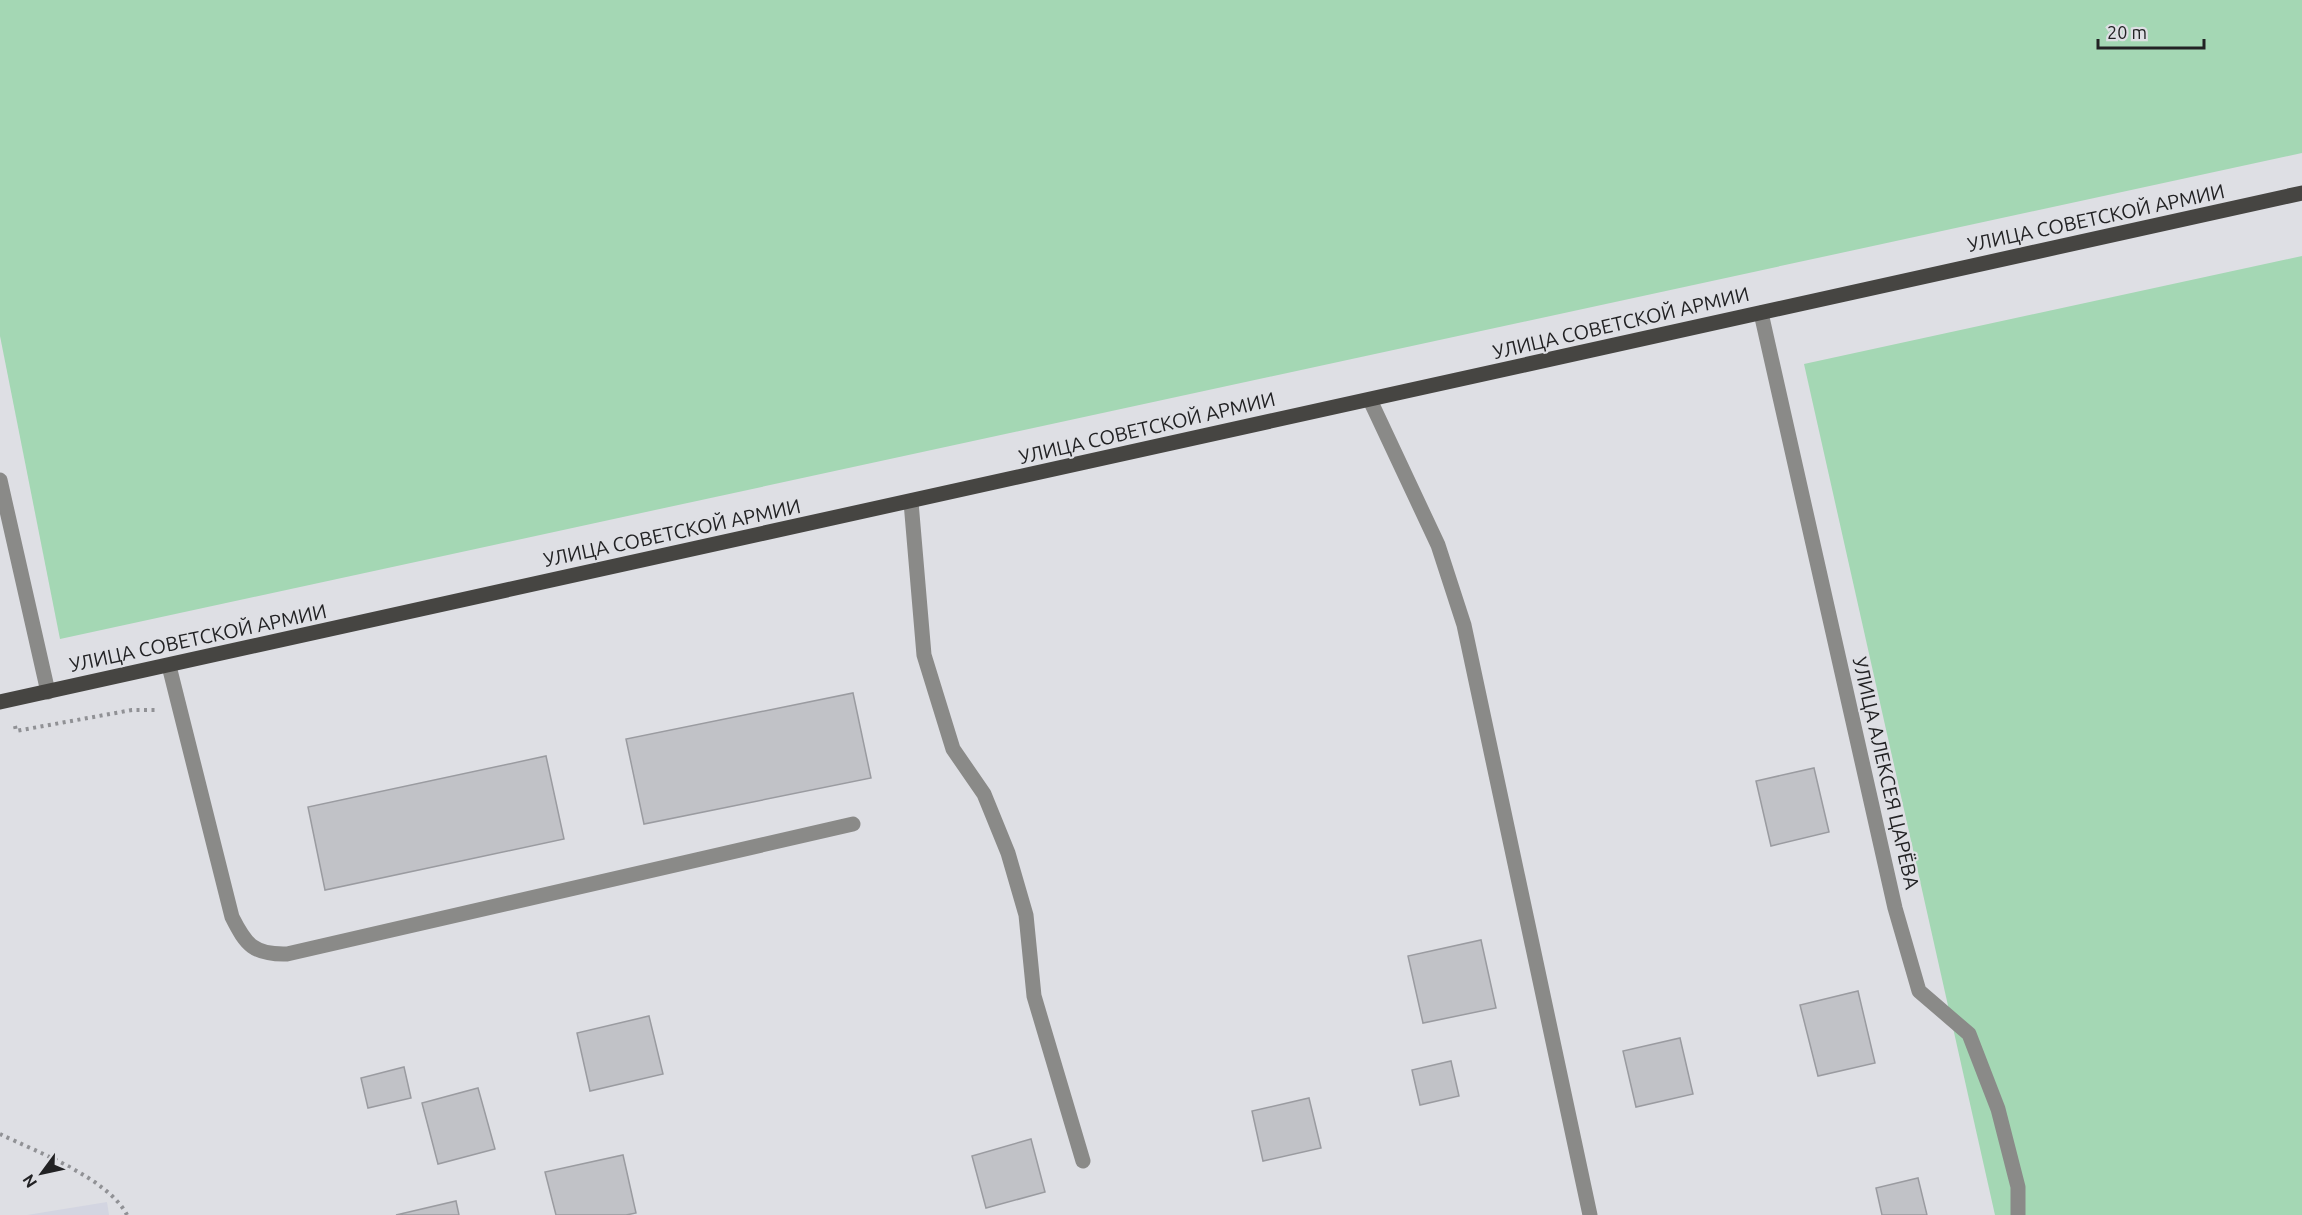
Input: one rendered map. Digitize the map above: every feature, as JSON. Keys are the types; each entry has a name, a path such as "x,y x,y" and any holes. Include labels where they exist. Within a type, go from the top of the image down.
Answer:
{"main road":[{"name":"УЛИЦА СОВЕТСКОЙ АРМИИ","path":"4,701 2302,193"}],"street":[{"name":"УЛИЦА АЛЕКСЕЯ ЦАРЁВА","path":"1761,313 1895,908 1918,991 1969,1034 1998,1109 2018,1187 2018,1215"},
{"path":"1370,400 1438,545 1464,625 1590,1215"},
{"path":"0,480 48,692"},
{"path":"911,502 924,655 952,749 984,794 1008,853 1026,915 1034,996 1083,1161"},
{"path":"169,666 232,917 243,938 256,951 270,955 298,952 853,824"}],"path":[{"path":"4,701 16,730 132,710 180,709"},
{"path":"0,1134 88,1179 121,1203 127,1215"}],"shaded area":[{"path":"107,1202 109,1215 27,1215"}],"green space":[{"path":"0,0 2302,0 2302,153 60,639 0,336"},
{"path":"2302,256 2302,1215 1995,1215 1804,364"}],"building":[{"path":"853,693 871,778 644,824 626,739"},
{"path":"546,756 564,839 325,890 308,807"},
{"path":"1814,768 1829,832 1771,846 1756,781"},
{"path":"1481,940 1496,1008 1423,1023 1408,956"},
{"path":"1858,991 1875,1063 1818,1076 1800,1005"},
{"path":"649,1016 663,1074 590,1091 577,1033"},
{"path":"1680,1038 1693,1094 1636,1107 1623,1051"},
{"path":"1451,1061 1459,1096 1420,1105 1412,1070"},
{"path":"404,1067 411,1098 368,1108 361,1078"},
{"path":"478,1088 495,1149 438,1164 422,1103"},
{"path":"1309,1098 1321,1148 1263,1161 1252,1111"},
{"path":"1031,1139 1045,1192 986,1208 972,1156"},
{"path":"623,1155 636,1213 556,1215 545,1172"},
{"path":"1918,1178 1927,1215 1882,1215 1876,1188"},
{"path":"456,1201 459,1215 396,1215"}]}
